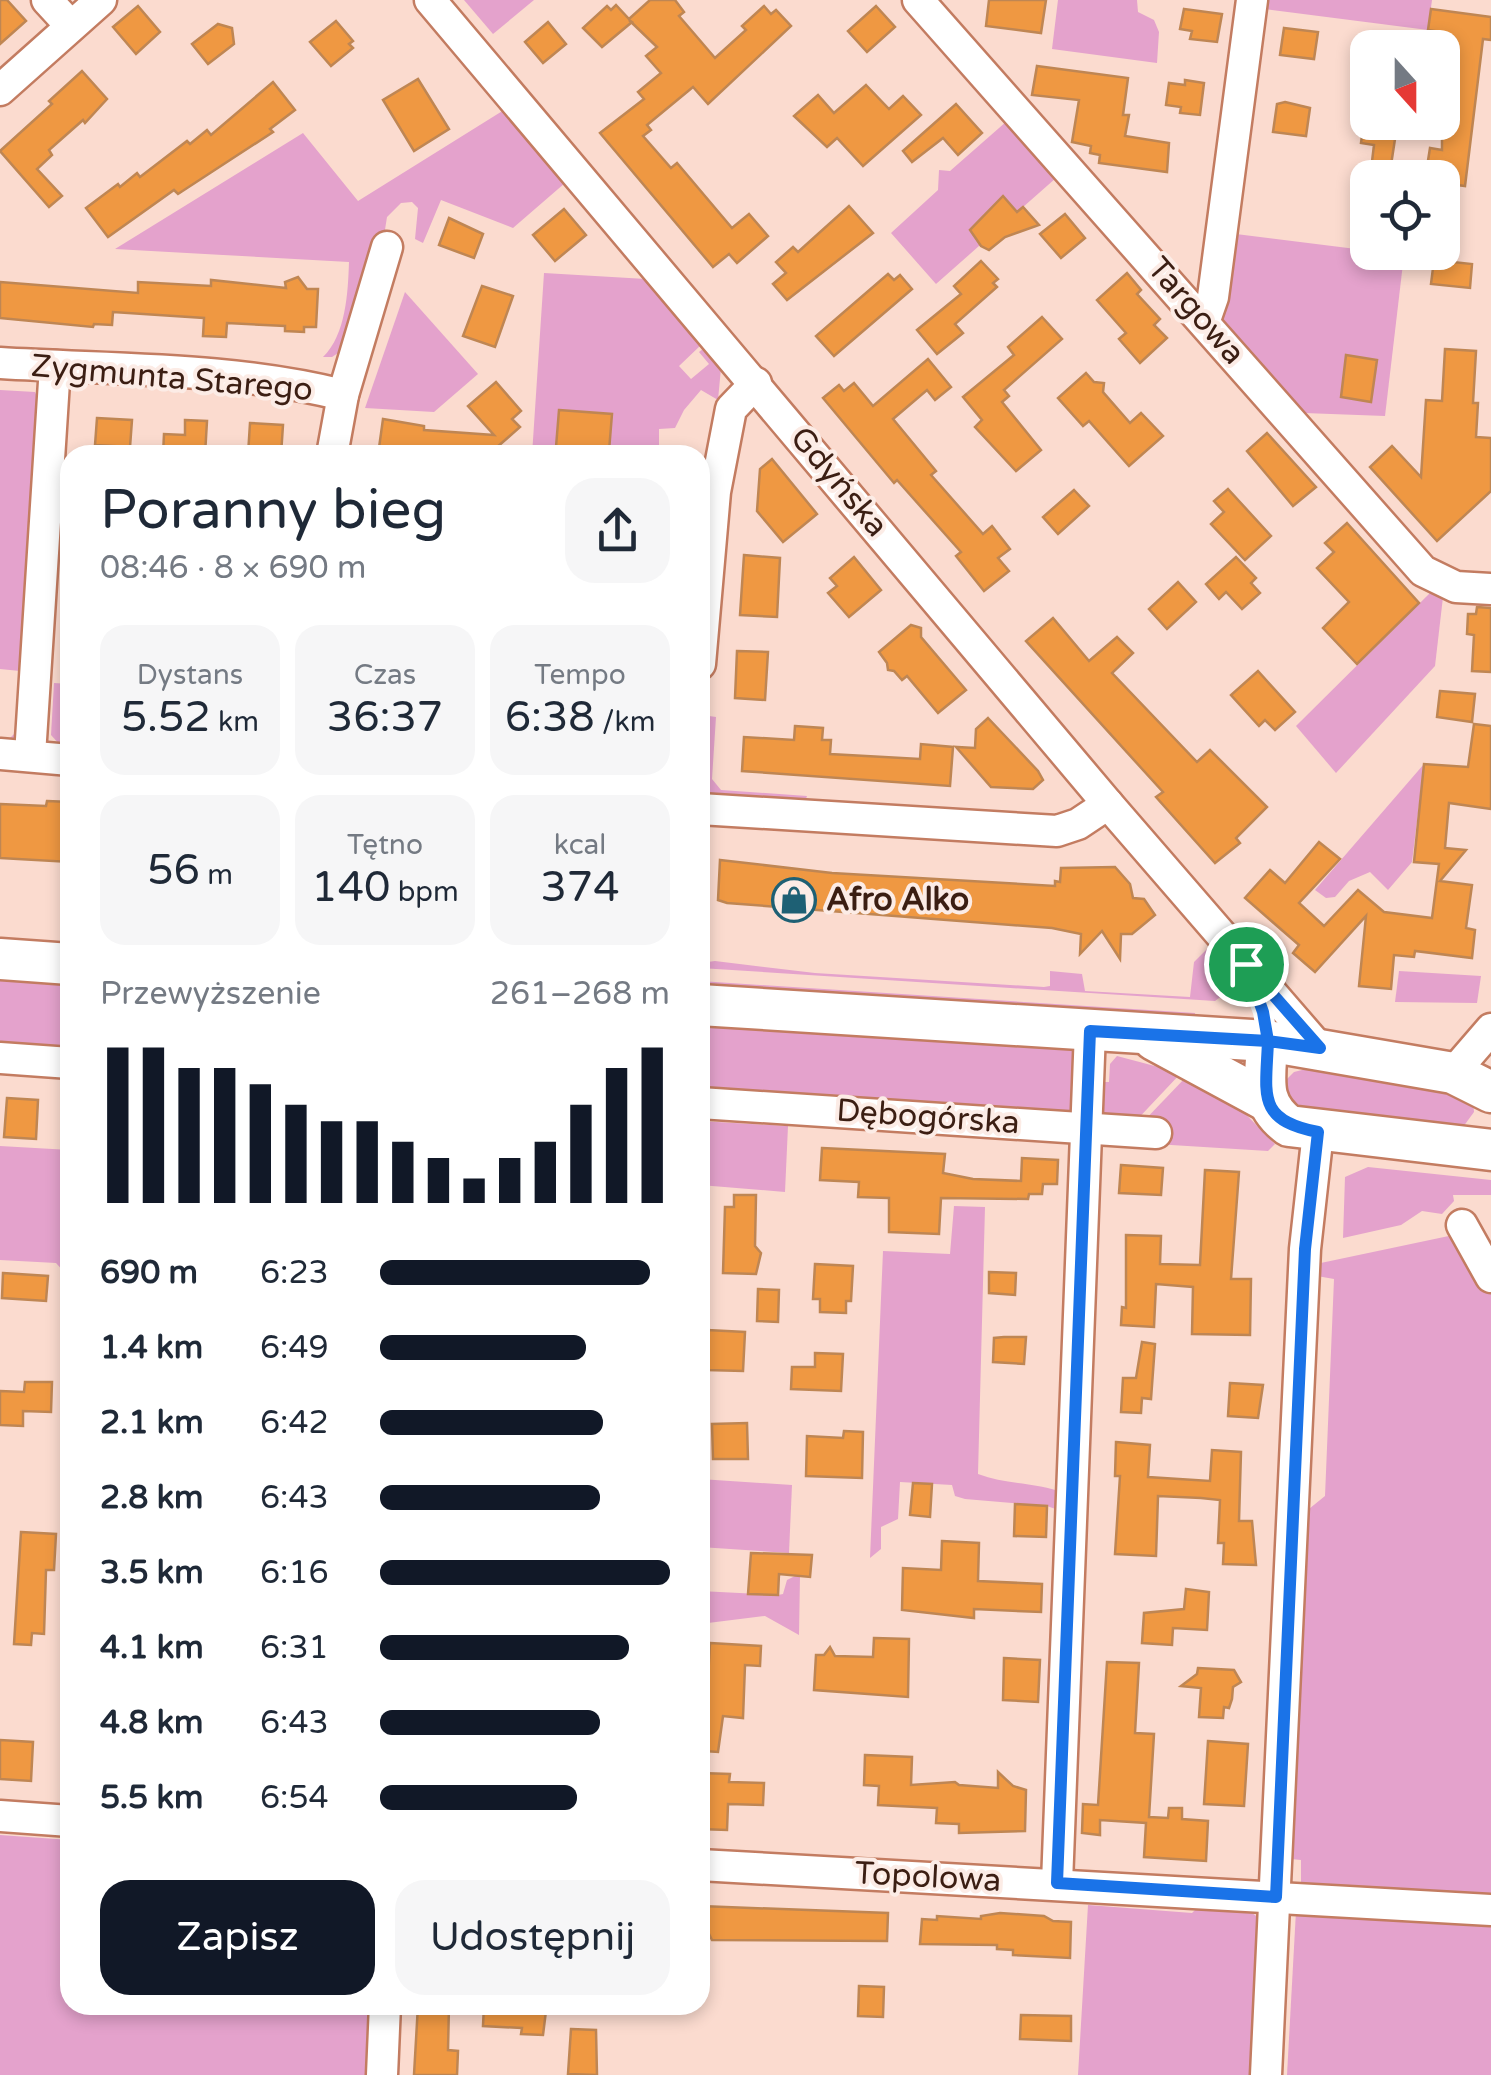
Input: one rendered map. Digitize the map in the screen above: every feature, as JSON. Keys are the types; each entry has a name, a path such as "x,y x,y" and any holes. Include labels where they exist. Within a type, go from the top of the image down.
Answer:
{"main road":[{"path":"0,959 60,963"},
{"path":"710,1006 1268,1041 1320,1048 1453,1073 1491,1093 1478,1149 1289,1126 1274,1114 1266,1100 1268,1041"},
{"path":"1144,1035 1266,1100"}],"street":[{"path":"48,0 70,26"},
{"path":"0,90 102,0"},
{"name":"Gdyńska","path":"430,0 1108,804 1320,1048"},
{"name":"Targowa","path":"918,0 1423,571 1456,587 1491,589"},
{"path":"1204,320 1214,297 1252,0"},
{"path":"334,445 343,395 386,246"},
{"name":"Zygmunta Starego","path":"0,364 225,377 310,386 343,395"},
{"path":"55,366 15,754 60,759"},
{"path":"710,483 730,408 756,383"},
{"path":"710,810 1058,831 1078,824 1108,804"},
{"name":"Gdyńska","path":"1246,964 1263,1012 1268,1041"},
{"path":"1453,1073 1491,1029"},
{"path":"1057,1883 1090,1031"},
{"path":"0,1058 60,1062"},
{"name":"Dębogórska","path":"710,1104 1156,1133"},
{"path":"1266,2075 1305,1249 1318,1132"},
{"path":"1462,1225 1491,1277"},
{"path":"0,1816 60,1820"},
{"name":"Topolowa","path":"710,1866 1491,1910"},
{"path":"382,2075 385,2015"}],"shaded area":[{"path":"464,0 534,0 493,34"},
{"path":"1058,0 1137,0 1138,12 1154,20 1159,32 1157,63 1052,49"},
{"path":"1266,0 1432,0 1428,30 1265,9"},
{"path":"504,110 565,183 513,228 441,200 423,243 415,239 418,208 412,202 401,203 387,217 384,236 341,351 332,357 323,357 341,325 349,262 115,249 303,133 358,201"},
{"path":"1007,121 1056,178 936,284 891,233 938,190 939,170 950,171"},
{"path":"1236,234 1350,248 1350,270 1402,270 1385,416 1304,413 1223,322"},
{"path":"544,273 646,279 701,345 679,366 691,379 709,364 699,352 704,348 721,368 718,400 701,390 675,428 659,429 659,445 533,445"},
{"path":"405,292 478,374 434,412 365,408"},
{"path":"0,390 35,392 39,401 20,740 4,744 16,732 20,671 0,669"},
{"path":"1431,592 1443,597 1435,666 1336,773 1296,726"},
{"path":"54,683 60,683 60,745 51,735"},
{"path":"710,716 716,717 712,779 721,790 807,796 710,796"},
{"path":"1424,764 1412,862 1388,890 1370,872 1349,881 1335,897 1326,898 1315,890"},
{"path":"1208,948 1231,980 1227,992 1215,1001 710,969 710,962 715,961 815,973 1044,987 1050,986 1050,971 1082,974 1085,991 1190,997 1194,962"},
{"path":"1399,971 1481,976 1477,1003 1395,1002"},
{"path":"0,972 60,975 60,1056 0,1052"},
{"path":"710,982 1195,1013 1195,1024 710,994"},
{"path":"710,1023 1074,1046 1080,1056 1073,1119 710,1096"},
{"path":"1117,1056 1181,1073 1132,1125 1104,1116 1102,1082 1109,1082 1110,1064"},
{"path":"1306,1069 1458,1086 1473,1101 1474,1112 1463,1127 1286,1106 1285,1081 1294,1072"},
{"path":"1187,1076 1224,1092 1275,1144 1268,1151 1139,1143 1140,1125"},
{"path":"710,1122 788,1126 785,1192 710,1186"},
{"path":"0,1146 60,1149 60,1267 56,1263 0,1260"},
{"path":"1368,1167 1491,1180 1491,1195 1453,1195 1454,1201 1442,1214 1422,1211 1401,1225 1343,1238 1345,1177"},
{"path":"954,1206 985,1207 978,1474 1064,1493 1064,1512 1047,1506 965,1499 955,1496 952,1485 900,1482 898,1519 881,1527 881,1549 870,1558 883,1251 950,1254"},
{"path":"1463,1233 1491,1291 1491,1899 1301,1887 1301,1860 1291,1859 1304,1513 1325,1496 1334,1279 1317,1276 1316,1264"},
{"path":"710,1480 792,1485 789,1553 710,1548"},
{"path":"800,1576 799,1635 765,1616 710,1623 710,1592 778,1595 783,1594 787,1580"},
{"path":"0,1835 60,1839 60,2015 372,2015 373,2075 0,2075"},
{"path":"1201,1904 1247,1909 1260,1919 1249,2075 1078,2075 1088,1905 1192,1913"},
{"path":"1296,1911 1491,1918 1491,2075 1287,2075"}],"building":[{"path":"0,0 7,0 26,21 0,44"},
{"path":"650,0 675,0 684,12 679,16 715,58 746,30 742,26 764,6 771,14 776,10 791,26 708,104 693,87 647,125 651,130 643,136 671,168 677,163 732,228 749,214 768,236 737,263 729,254 713,267 600,133 644,99 638,92 661,73 646,56 657,47 632,22 602,47 583,28 607,6 611,10 616,5 629,19"},
{"path":"989,0 1046,0 1041,33 986,26"},
{"path":"138,6 160,32 136,54 113,27"},
{"path":"876,6 895,27 867,52 848,31"},
{"path":"1184,9 1222,14 1217,42 1190,39 1192,31 1180,29"},
{"path":"1431,9 1491,17 1491,40 1483,39 1465,186 1460,185 1460,160 1428,160 1430,148 1442,150 1442,140 1460,140 1460,30 1428,30"},
{"path":"336,21 353,41 349,44 353,48 331,66 310,42"},
{"path":"548,22 566,44 543,63 525,42"},
{"path":"218,24 232,28 234,44 208,64 192,44"},
{"path":"1284,28 1318,32 1314,59 1280,55"},
{"path":"1037,66 1128,78 1123,115 1129,115 1125,136 1169,143 1167,172 1099,163 1100,155 1090,153 1091,146 1072,142 1079,100 1032,95"},
{"path":"82,71 107,99 85,123 83,120 49,150 52,155 37,169 62,196 49,207 0,151"},
{"path":"418,79 449,129 414,151 383,100"},
{"path":"1185,80 1204,83 1200,115 1180,113 1181,107 1166,105 1169,83 1185,85"},
{"path":"273,82 295,110 270,129 273,132 178,194 174,190 108,237 86,208 137,173 140,177 187,141 190,144 207,130 211,135"},
{"path":"866,85 889,109 903,96 921,115 863,166 837,138 827,147 794,116 818,95 834,113"},
{"path":"956,104 982,133 958,155 943,138 912,162 903,151"},
{"path":"1277,104 1310,108 1306,136 1273,132"},
{"path":"1395,140 1392,160 1372,160 1374,145 1361,143"},
{"path":"1003,196 1017,212 1023,207 1039,225 1005,237 989,250 981,246 970,230"},
{"path":"849,206 873,233 787,300 773,284 786,273 776,262 793,247 798,252"},
{"path":"564,209 586,235 555,261 533,235"},
{"path":"1065,214 1085,238 1061,258 1040,234"},
{"path":"449,218 483,234 474,258 439,245"},
{"path":"981,261 998,279 993,283 997,287 955,324 963,333 937,354 917,330 961,294 954,286"},
{"path":"1460,263 1472,264 1470,288 1431,284 1433,270 1460,270"},
{"path":"1127,273 1141,290 1137,294 1160,319 1154,325 1167,338 1140,363 1119,339 1126,333 1097,300"},
{"path":"888,274 894,280 900,275 912,289 834,356 816,336"},
{"path":"298,277 307,289 318,289 316,327 304,327 304,332 285,331 285,326 227,323 226,337 203,336 204,318 113,312 112,325 93,327 0,318 0,282 138,293 138,282 211,286 211,280 286,288 285,282"},
{"path":"482,286 513,296 495,347 463,336"},
{"path":"1042,317 1062,339 1004,390 1009,396 1002,402 1041,450 1016,471 975,427 982,420 963,397 1014,355 1008,347"},
{"path":"1445,349 1476,351 1476,437 1491,438 1491,491 1437,541 1370,467 1392,446 1421,477 1426,400 1442,401"},
{"path":"1346,355 1377,360 1371,402 1341,397"},
{"path":"928,359 951,387 935,400 927,390 893,419 936,471 931,475 983,534 992,526 1010,549 998,558 1009,571 984,591 956,556 961,552 897,480 894,483 823,398 839,385 844,391 854,383 873,406"},
{"path":"1086,373 1094,382 1104,383 1103,392 1130,423 1141,413 1163,436 1129,466 1089,421 1083,426 1058,398"},
{"path":"496,382 521,411 512,419 520,427 499,445 379,445 383,419 424,426 424,430 494,435 468,406"},
{"path":"559,410 612,414 609,445 556,445"},
{"path":"97,418 132,420 130,445 95,445"},
{"path":"185,420 207,421 206,445 163,445 164,434 185,435"},
{"path":"250,423 283,425 282,445 249,445"},
{"path":"1267,433 1316,487 1293,506 1247,451"},
{"path":"772,459 817,514 783,542 757,511 760,469"},
{"path":"1228,489 1271,536 1245,560 1211,524 1224,512 1214,501"},
{"path":"1074,490 1089,506 1058,534 1043,517"},
{"path":"1347,523 1419,603 1357,664 1323,628 1349,602 1317,568 1334,552 1325,543"},
{"path":"744,555 780,558 777,617 740,615"},
{"path":"854,557 881,590 849,617 828,593 837,586 830,578"},
{"path":"1236,557 1256,578 1251,583 1260,593 1242,609 1226,592 1219,599 1206,584"},
{"path":"1178,582 1196,602 1167,629 1149,609"},
{"path":"1477,607 1491,608 1491,672 1472,671 1474,635 1467,634 1468,614 1476,614"},
{"path":"1053,618 1089,661 1117,637 1133,653 1112,673 1197,762 1210,750 1267,807 1236,838 1240,843 1215,863 1156,797 1163,792 1026,641"},
{"path":"911,625 921,628 921,637 966,690 938,713 907,676 902,680 888,670 879,652"},
{"path":"737,651 768,652 765,700 735,698"},
{"path":"1258,671 1295,712 1275,730 1265,720 1259,726 1231,695"},
{"path":"1440,691 1475,694 1472,722 1437,717"},
{"path":"988,718 1038,771 1043,780 1033,789 991,787 956,747 975,748 976,729"},
{"path":"1474,724 1491,726 1491,809 1449,803 1445,848 1466,850 1440,881 1472,885 1466,928 1475,930 1472,958 1415,951 1414,957 1394,955 1391,989 1359,986 1366,916 1315,972 1293,953 1299,945 1245,898 1270,870 1285,883 1319,842 1340,859 1299,903 1324,926 1358,890 1384,912 1432,918 1439,864 1414,862 1424,764 1468,767"},
{"path":"795,726 823,728 822,740 831,740 830,754 920,759 921,744 953,747 950,786 742,771 744,737 794,740"},
{"path":"47,801 60,802 60,861 0,858 0,804 46,806"},
{"path":"720,860 832,873 1055,886 1055,881 1060,882 1061,868 1115,867 1130,884 1133,898 1144,899 1155,915 1132,934 1121,934 1120,959 1102,931 1080,954 1081,934 1052,928 727,903 718,900"},
{"path":"7,1098 38,1100 36,1139 4,1137"},
{"path":"822,1148 945,1154 943,1173 973,1179 1021,1181 1022,1158 1058,1160 1057,1184 1043,1184 1042,1194 1029,1194 1028,1199 941,1198 939,1234 889,1232 889,1198 858,1197 859,1182 820,1180"},
{"path":"1121,1165 1163,1168 1161,1195 1119,1193"},
{"path":"1205,1170 1239,1172 1231,1279 1251,1279 1250,1335 1192,1334 1193,1287 1156,1284 1154,1327 1121,1325 1122,1307 1126,1308 1126,1235 1161,1236 1160,1264 1200,1265"},
{"path":"734,1195 756,1195 755,1246 761,1253 756,1274 723,1273 725,1207 734,1207"},
{"path":"815,1264 853,1266 851,1301 846,1301 846,1313 820,1312 820,1299 813,1299"},
{"path":"989,1272 1016,1273 1015,1295 989,1293"},
{"path":"3,1273 48,1276 46,1301 2,1298"},
{"path":"758,1289 779,1290 778,1322 757,1321"},
{"path":"710,1330 745,1332 743,1371 710,1370"},
{"path":"1026,1337 1024,1364 993,1362 994,1338"},
{"path":"1142,1342 1155,1344 1151,1399 1142,1398 1141,1413 1121,1412 1123,1378 1136,1378"},
{"path":"815,1353 843,1354 841,1391 791,1389 792,1367 815,1367"},
{"path":"25,1382 52,1382 51,1412 23,1411 23,1426 0,1425 0,1391 24,1392"},
{"path":"1230,1383 1263,1385 1258,1418 1228,1416"},
{"path":"747,1423 748,1459 713,1459 712,1424"},
{"path":"844,1431 863,1432 862,1478 806,1476 807,1436 843,1438"},
{"path":"1116,1442 1150,1445 1148,1477 1210,1481 1212,1450 1241,1452 1239,1521 1252,1521 1256,1565 1223,1564 1224,1543 1218,1543 1220,1500 1201,1498 1158,1496 1156,1556 1115,1554 1120,1476 1115,1476"},
{"path":"913,1483 932,1484 930,1517 910,1515"},
{"path":"1015,1504 1047,1506 1046,1537 1014,1536"},
{"path":"21,1532 56,1534 54,1570 46,1570 44,1634 32,1633 31,1645 14,1644"},
{"path":"942,1541 979,1543 978,1581 1042,1584 1041,1612 974,1609 974,1618 902,1610 903,1568 941,1570"},
{"path":"751,1553 812,1555 810,1577 779,1574 778,1595 748,1594"},
{"path":"1186,1589 1209,1592 1207,1630 1173,1628 1172,1645 1142,1643 1144,1613 1184,1609"},
{"path":"874,1638 909,1639 908,1697 814,1690 816,1655 824,1655 830,1647 835,1656 873,1657"},
{"path":"710,1643 761,1646 760,1666 745,1665 743,1718 723,1716 718,1752 710,1751"},
{"path":"1004,1658 1040,1660 1038,1702 1003,1700"},
{"path":"1107,1662 1139,1663 1135,1733 1154,1734 1149,1817 1168,1818 1169,1808 1182,1808 1182,1819 1208,1821 1206,1861 1144,1857 1146,1823 1100,1820 1100,1835 1082,1833 1083,1804 1098,1805"},
{"path":"1198,1668 1234,1670 1241,1682 1233,1687 1223,1718 1199,1717 1201,1688 1181,1686 1197,1674"},
{"path":"0,1740 33,1742 31,1781 0,1779"},
{"path":"1208,1741 1248,1744 1244,1806 1204,1804"},
{"path":"865,1755 912,1757 911,1785 955,1782 998,1788 998,1772 1013,1786 1026,1790 1025,1831 959,1833 959,1824 936,1823 937,1808 878,1805 879,1786 864,1785"},
{"path":"710,1773 730,1774 729,1782 764,1783 763,1805 728,1804 727,1830 710,1829"},
{"path":"710,1906 888,1913 887,1941 712,1940"},
{"path":"1000,1913 1071,1922 1070,1958 1013,1955 1013,1950 997,1949 997,1945 920,1944 922,1919 981,1919"},
{"path":"859,1986 884,1987 883,2017 858,2016"},
{"path":"417,2015 449,2015 448,2050 458,2051 457,2075 414,2075"},
{"path":"484,2015 546,2015 543,2035 521,2034 522,2028 483,2026"},
{"path":"1021,2015 1071,2016 1071,2041 1020,2039"},
{"path":"571,2029 596,2030 597,2075 568,2074"}],"place":[{"name":"Afro Alko","path":"794,900"}],"route":[{"path":"1246,964 1263,1012 1268,1041 1090,1031 1057,1883 1276,1897 1305,1249 1318,1132 1289,1126 1274,1114 1266,1100 1268,1041 1320,1048 1246,964"}]}
